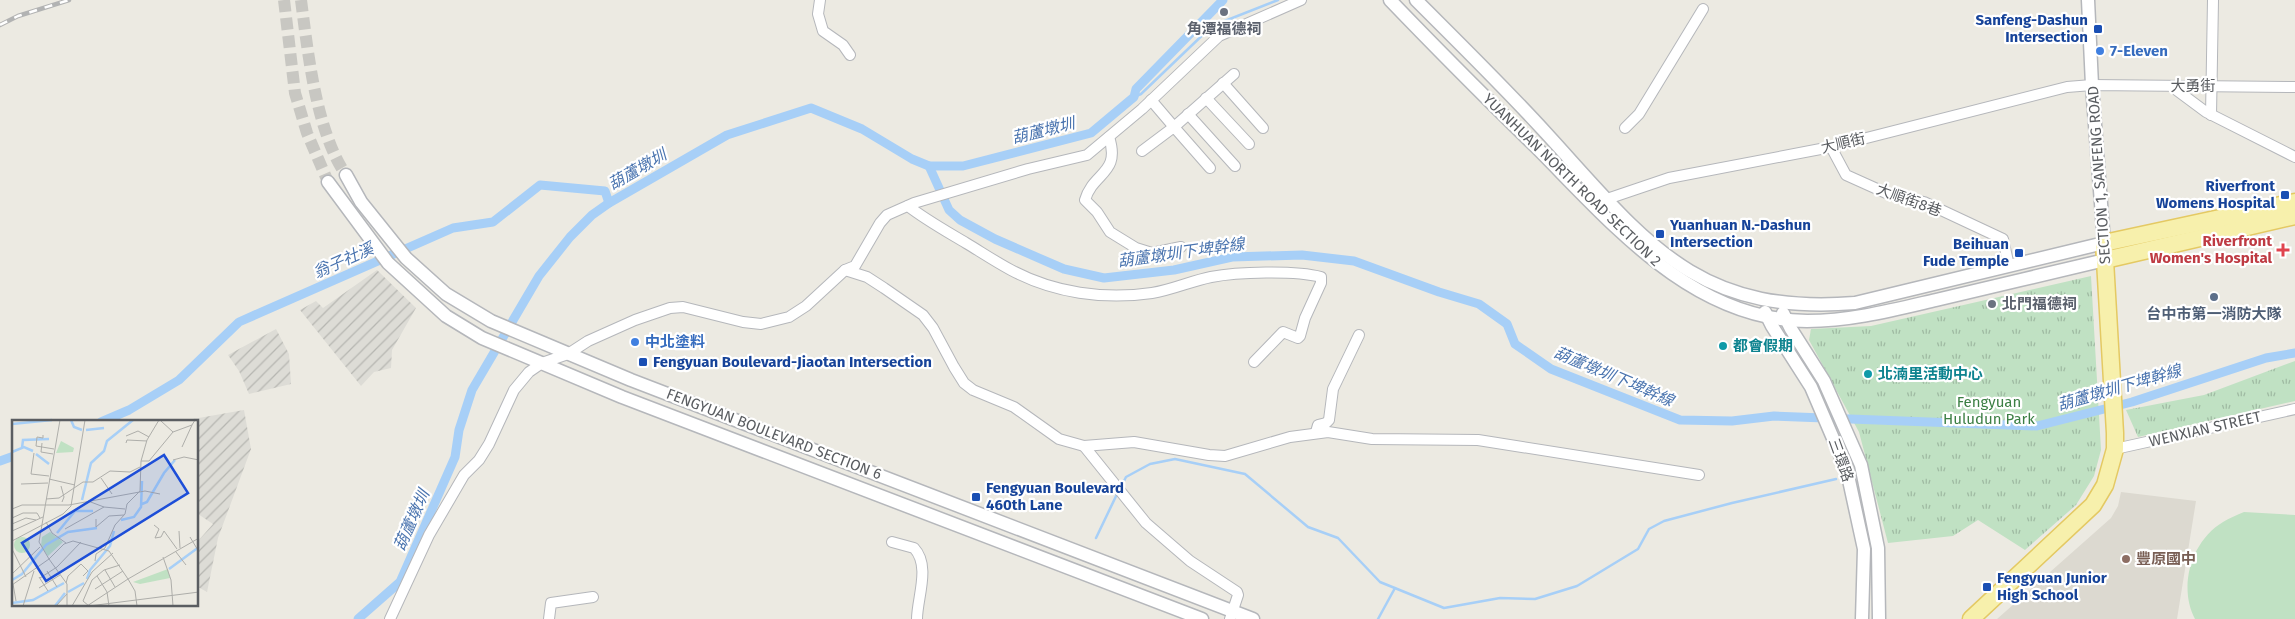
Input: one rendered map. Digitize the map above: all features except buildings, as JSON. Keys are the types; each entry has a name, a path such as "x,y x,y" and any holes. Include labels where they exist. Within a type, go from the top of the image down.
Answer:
{"main road":[{"path":"2104,243 2295,202"},
{"path":"2105,260 2295,216"},
{"name":"SECTION 1, SANFENG ROAD","path":"2104,243 2112,350 2115,441"},
{"path":"1971,619 2093,505 2105,485 2115,441"}],"street":[{"path":"820,0 818,14 823,31 843,45 850,55"},
{"path":"390,619 429,535 464,475 479,460 489,444 514,390 530,372 542,364 568,354 588,341 635,320 670,308 683,307 743,322 761,324 781,321 806,306 845,270 854,266 880,223 887,216 911,204 1028,168 1087,155 1151,100 1219,36 1302,0"},
{"name":"YUANHUAN NORTH ROAD SECTION 2","path":"1390,0 1450,63 1656,262 1682,281 1723,302 1767,317 1814,321 1868,316 2105,260"},
{"name":"YUANHUAN NORTH ROAD SECTION 2","path":"1416,0 1529,114 1607,199 1654,246 1688,271 1718,287 1761,300 1780,303 1822,306 1855,303 2104,243"},
{"name":"SECTION 1, SANFENG ROAD","path":"2088,0 2092,85 2104,243"},
{"path":"2212,115 2213,0"},
{"path":"1625,128 1639,114 1703,10"},
{"path":"1142,151 1174,127 1234,74"},
{"path":"1223,84 1263,128"},
{"name":"大順街","path":"1607,199 1669,178 1831,147 2010,100 2067,87 2092,85"},
{"name":"大勇街","path":"2092,85 2295,87"},
{"path":"2171,86 2212,115 2295,157"},
{"path":"1206,98 1249,144"},
{"path":"1151,100 1210,168"},
{"path":"1188,114 1234,166"},
{"path":"1109,137 1114,151 1113,157 1105,172 1087,193 1085,200 1097,212 1110,232 1136,248 1152,253 1181,247"},
{"name":"大順街8巷","path":"1831,147 1846,175 1886,193 1924,202 2003,239 2009,266"},
{"name":"FENGYUAN BOULEVARD SECTION 6","path":"346,176 361,202 406,258 446,294 491,321 568,354 1231,615 1253,619"},
{"name":"FENGYUAN BOULEVARD SECTION 6","path":"328,182 388,263 446,316 484,338 630,400 1202,619"},
{"path":"1599,209 1607,199"},
{"path":"911,204 922,217 1012,271 1050,285 1086,295 1107,297 1154,293 1212,277 1296,273 1321,277 1321,283 1300,336 1298,338 1284,332 1254,362"},
{"path":"845,270 867,278 923,315 933,328 964,383 973,390 1014,407 1059,439 1084,446 1134,442 1225,456 1290,437 1316,432 1372,439 1478,440 1699,475"},
{"name":"三環路","path":"1761,300 1767,317 1811,387 1847,471 1864,549 1862,619"},
{"name":"三環路","path":"1780,303 1785,318 1824,381 1861,465 1878,548 1879,619"},
{"path":"1316,432 1318,425 1329,420 1333,389 1359,335"},
{"name":"WENXIAN STREET","path":"2115,441 2295,409"},
{"path":"1084,446 1130,505 1146,522 1190,561 1237,592 1238,595 1231,615"},
{"path":"892,542 914,548 922,563 917,619"},
{"path":"1864,549 1878,548"},
{"path":"549,619 551,603 593,597"}],"shaded area":[{"path":"377,270 416,308 392,350 391,368 374,372 361,386 300,310 316,301 323,308"},
{"path":"276,329 289,354 291,384 249,394 239,371 228,355"},
{"path":"244,410 251,449 218,538 207,592 199,588 199,540 213,524 199,515 199,420 193,419"},
{"name":"豐原國中","path":"2121,492 2196,501 2177,619 1997,619 2111,518 2118,506"}],"green space":[{"name":"Fengyuan Huludun Park","path":"2091,276 2101,450 2094,476 2076,505 2025,550 1978,520 1953,536 1888,543 1859,432 1809,340 1811,329 1871,326"},
{"path":"2295,361 2295,401 2138,437 2126,410 2204,395"},
{"path":"2244,512 2295,515 2295,619 2195,619 2190,606 2188,579 2196,553 2212,530"}],"waterway":[{"name":"葫蘆墩圳","path":"358,619 400,582 455,457 459,430 472,390 539,276 570,237 592,215 609,203 727,135 811,108 862,129 912,159 929,166 963,166 1091,133 1134,97 1136,89 1223,0"},
{"path":"1134,97 1141,94 1212,26 1278,0"},
{"name":"葫蘆墩圳下埤幹線","path":"929,166 949,210 960,220 995,239 1064,269 1104,278 1174,270 1232,257 1302,255 1354,261 1439,292 1479,304 1507,324 1515,344 1551,369 1680,420 1732,421 1774,416 2037,426 2132,402 2266,358 2295,353"},
{"name":"翁子社溪","path":"106,420 129,410 179,380 239,322 453,228 493,222 540,185 605,191 609,203"},
{"name":"翁子社溪","path":"0,461 12,457"},
{"path":"1121,487 1126,477 1150,464 1175,459 1245,474 1308,527 1338,538 1380,582 1444,608 1500,598 1535,599 1577,586 1638,549 1649,529 1664,521 1836,479"},
{"path":"1096,538 1118,492"},
{"path":"1378,619 1395,588"}],"tunnel":[{"path":"284,0 295,93 307,133 328,182"},
{"path":"301,0 310,67 320,114 327,137 346,175"}],"railway":[{"path":"0,25 18,16 69,0"}],"place":[{"name":"角潭福德祠","path":"1224,12"},
{"name":"Sanfeng-Dashun Intersection","path":"2098,29"},
{"name":"7-Eleven","path":"2100,51"},
{"name":"Riverfront Womens Hospital","path":"2285,195"},
{"name":"Yuanhuan N.-Dashun Intersection","path":"1660,234"},
{"name":"Riverfront Women's Hospital","path":"2283,250"},
{"name":"Beihuan Fude Temple","path":"2019,253"},
{"name":"台中市第一消防大隊","path":"2214,297"},
{"name":"北門福德祠","path":"1992,304"},
{"name":"中北塗料","path":"635,342"},
{"name":"都會假期","path":"1723,346"},
{"name":"Fengyuan Boulevard-Jiaotan Intersection","path":"643,362"},
{"name":"北湳里活動中心","path":"1868,374"},
{"name":"Fengyuan Boulevard 460th Lane","path":"976,497"},
{"name":"豐原國中","path":"2126,559"},
{"name":"Fengyuan Junior High School","path":"1987,587"}]}
